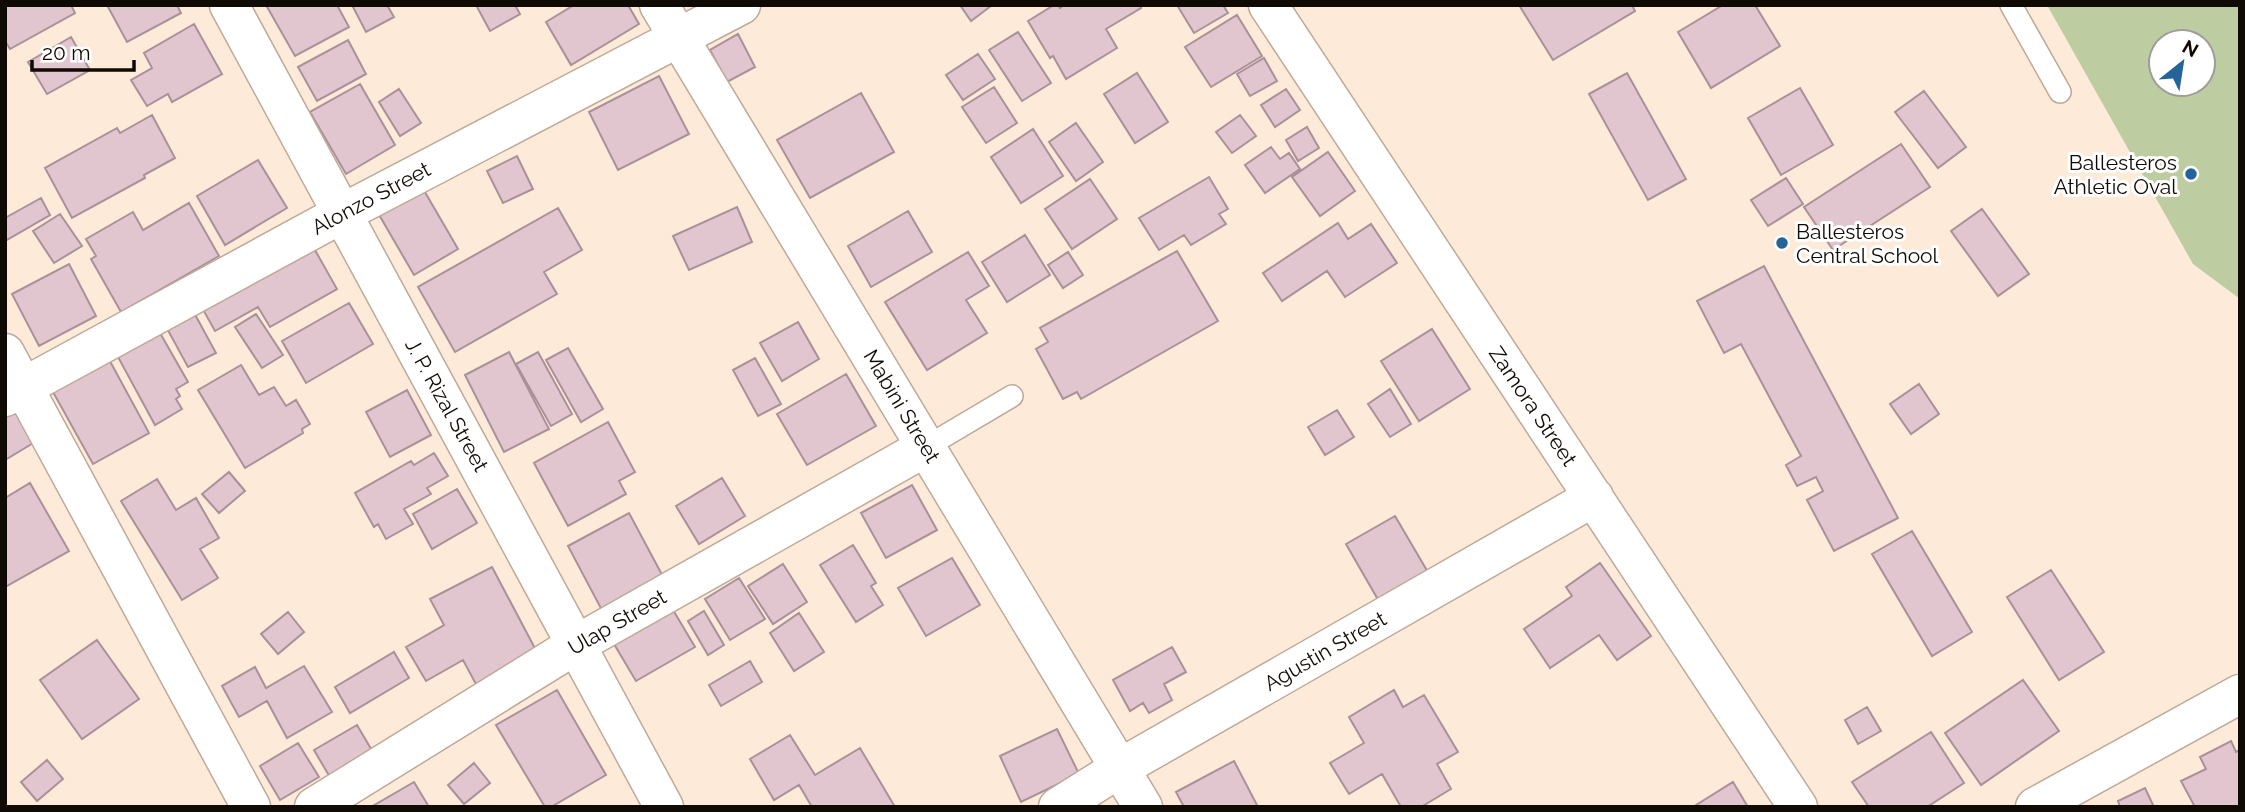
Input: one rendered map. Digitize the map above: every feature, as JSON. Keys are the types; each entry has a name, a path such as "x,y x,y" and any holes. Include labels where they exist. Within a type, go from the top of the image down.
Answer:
{"street":[{"name":"J. P. Rizal Street","path":"229,5 664,807"},
{"name":"Alonzo Street","path":"11,379 342,213 668,21 741,5"},
{"name":"Zamora Street","path":"1268,5 1798,807"},
{"name":"Mabini Street","path":"668,21 1143,807"},
{"path":"11,379 251,807"},
{"name":"Ulap Street","path":"314,807 577,644 926,447"},
{"name":"Agustin Street","path":"1058,807 1120,768 1594,497"},
{"path":"2035,807 2240,694"}],"lane":[{"path":"2011,5 2060,92"},
{"path":"926,447 1012,396"}],"green space":[{"name":"Ballesteros Athletic Oval","path":"2047,5 2240,5 2240,299 2193,264"}],"building":[{"path":"5,5 71,5 75,13 10,49 5,41"},
{"path":"107,5 177,5 181,13 127,42"},
{"path":"266,5 337,5 349,27 295,56"},
{"path":"352,5 387,5 394,17 366,32"},
{"path":"476,5 515,5 520,14 490,31"},
{"path":"574,5 628,5 639,24 571,65 546,22"},
{"path":"960,5 990,5 991,6 971,21"},
{"path":"1054,5 1060,8 1064,5 1140,5 1141,8 1106,29 1117,48 1066,79 1028,21"},
{"path":"1177,5 1223,5 1228,13 1194,33"},
{"path":"1519,5 1632,5 1635,11 1553,60"},
{"path":"1723,5 1755,5 1780,46 1711,88 1678,32"},
{"path":"1237,15 1262,56 1211,87 1185,47"},
{"path":"194,24 222,74 172,102 168,94 147,106 131,80 152,68 144,53"},
{"path":"1018,32 1051,83 1022,101 989,50"},
{"path":"738,34 755,67 727,82 710,50"},
{"path":"71,37 90,70 47,94 28,62"},
{"path":"348,40 366,74 317,101 298,67"},
{"path":"978,54 995,79 963,100 946,75"},
{"path":"1264,58 1277,81 1250,96 1237,74"},
{"path":"1137,73 1168,122 1135,143 1104,94"},
{"path":"1627,73 1686,179 1648,200 1589,94"},
{"path":"659,76 689,134 618,170 589,112"},
{"path":"360,84 395,145 346,174 310,112"},
{"path":"994,87 1017,123 986,143 962,107"},
{"path":"1800,88 1833,145 1781,175 1748,118"},
{"path":"399,89 421,123 400,136 379,102"},
{"path":"1286,89 1300,110 1275,127 1261,105"},
{"path":"1924,91 1966,147 1938,168 1895,112"},
{"path":"861,93 894,152 810,198 777,140"},
{"path":"152,115 175,158 144,175 145,178 72,218 45,168 117,128 120,133"},
{"path":"1240,115 1256,136 1232,153 1216,132"},
{"path":"1076,123 1103,162 1076,181 1049,142"},
{"path":"1307,127 1319,148 1298,161 1286,140"},
{"path":"1033,129 1063,176 1021,203 991,157"},
{"path":"1901,144 1930,187 1833,250 1804,207"},
{"path":"1271,147 1280,159 1289,153 1300,169 1265,193 1245,165"},
{"path":"1328,152 1355,191 1320,216 1292,177"},
{"path":"517,156 533,189 503,203 487,171"},
{"path":"258,160 287,208 225,245 197,196"},
{"path":"1209,177 1228,209 1219,214 1226,224 1191,245 1184,235 1159,250 1139,218"},
{"path":"1786,178 1803,204 1768,226 1751,200"},
{"path":"1090,179 1117,219 1072,249 1045,209"},
{"path":"422,187 458,249 414,275 378,213"},
{"path":"41,198 50,215 5,241 5,218"},
{"path":"189,203 219,256 121,312 91,259 96,256 86,239 133,212 143,230"},
{"path":"737,207 752,242 689,270 673,236"},
{"path":"558,208 582,250 544,272 557,294 455,352 418,287"},
{"path":"1982,209 2029,274 1998,296 1951,231"},
{"path":"908,211 932,252 871,287 848,246"},
{"path":"60,214 82,246 54,263 33,231"},
{"path":"1338,223 1348,239 1371,224 1397,263 1345,297 1327,271 1282,301 1263,273"},
{"path":"1025,235 1050,275 1007,302 982,262"},
{"path":"311,243 337,289 270,327 258,307 215,331 201,306"},
{"path":"1177,251 1218,321 1081,399 1077,392 1063,399 1036,349 1048,342 1040,328"},
{"path":"968,252 989,286 966,300 987,333 927,370 885,302"},
{"path":"1068,252 1083,275 1063,288 1048,265"},
{"path":"69,264 96,316 39,346 12,294"},
{"path":"1764,266 1898,518 1834,551 1807,500 1823,491 1816,477 1797,486 1786,465 1801,456 1741,344 1724,353 1697,301"},
{"path":"349,303 373,344 306,383 282,341"},
{"path":"192,309 216,353 188,367 164,323"},
{"path":"256,314 283,355 262,368 235,327"},
{"path":"798,322 819,359 782,381 760,343"},
{"path":"1432,329 1470,389 1419,421 1381,361"},
{"path":"160,333 188,382 176,389 180,396 176,399 182,409 155,425 118,357"},
{"path":"568,348 603,409 581,422 546,360"},
{"path":"105,352 149,433 93,464 48,383"},
{"path":"509,352 549,429 504,452 465,375"},
{"path":"538,352 572,414 551,426 516,364"},
{"path":"755,358 781,404 758,416 733,370"},
{"path":"241,365 259,395 274,387 286,406 296,400 310,424 302,429 303,433 245,468 198,390"},
{"path":"846,374 876,426 807,465 777,414"},
{"path":"1919,384 1939,414 1911,434 1890,404"},
{"path":"1390,389 1411,424 1390,437 1368,404"},
{"path":"407,390 431,435 390,457 366,412"},
{"path":"20,408 40,439 5,460 5,417"},
{"path":"1337,410 1354,437 1325,455 1308,427"},
{"path":"608,422 635,472 619,481 626,494 568,526 534,463"},
{"path":"434,453 448,476 427,488 431,494 404,509 413,524 386,539 378,524 374,527 355,493 411,461 414,465"},
{"path":"229,472 245,491 219,513 202,494"},
{"path":"722,478 745,516 699,544 676,506"},
{"path":"157,479 176,510 196,498 219,538 200,549 218,578 182,600 121,501"},
{"path":"30,483 69,551 5,587 5,498"},
{"path":"912,485 937,530 886,558 861,513"},
{"path":"457,489 477,523 432,549 413,514"},
{"path":"629,513 667,584 605,616 568,546"},
{"path":"1395,516 1429,574 1380,603 1346,544"},
{"path":"1912,531 1972,632 1932,656 1872,554"},
{"path":"853,545 876,583 871,586 883,605 856,622 820,565"},
{"path":"952,558 980,605 926,636 898,588"},
{"path":"1600,563 1651,636 1617,660 1599,635 1550,668 1524,629 1572,596 1566,587"},
{"path":"783,564 807,602 773,624 748,586"},
{"path":"492,567 538,654 477,686 463,660 426,681 406,647 444,625 430,599"},
{"path":"2051,570 2104,652 2059,680 2007,597"},
{"path":"739,578 765,619 730,640 705,599"},
{"path":"673,610 695,647 636,681 614,644"},
{"path":"704,611 724,645 708,655 688,621"},
{"path":"288,612 304,632 278,654 261,634"},
{"path":"799,613 824,652 794,671 770,633"},
{"path":"97,640 139,699 82,739 40,680"},
{"path":"1172,647 1186,672 1164,684 1172,700 1149,713 1143,703 1130,711 1113,680"},
{"path":"394,652 409,678 350,713 335,687"},
{"path":"750,661 762,682 721,706 709,685"},
{"path":"304,666 332,712 287,738 267,701 239,717 222,686 255,667 266,688"},
{"path":"2023,680 2059,731 1981,785 1945,733"},
{"path":"557,690 606,775 551,807 545,807 496,725"},
{"path":"1394,690 1403,707 1424,695 1458,752 1437,764 1451,789 1421,807 1401,807 1382,774 1349,794 1330,763 1364,743 1349,717"},
{"path":"1867,707 1881,731 1858,744 1845,720"},
{"path":"357,725 374,754 331,779 314,750"},
{"path":"1057,729 1079,774 1021,802 1000,756"},
{"path":"1931,732 1964,783 1927,807 1869,807 1852,782"},
{"path":"790,735 815,775 860,748 895,807 812,807 799,785 774,800 750,759"},
{"path":"2231,741 2236,752 2240,750 2240,807 2195,807 2181,781 2206,769 2200,757"},
{"path":"298,743 319,777 280,800 260,766"},
{"path":"47,760 63,779 37,801 21,782"},
{"path":"1234,761 1258,807 1184,807 1176,792"},
{"path":"474,763 490,783 464,804 448,785"},
{"path":"414,782 429,807 371,807"},
{"path":"1733,782 1748,807 1693,807"},
{"path":"2145,788 2154,807 2120,807 2118,801"}],"place":[{"name":"Ballesteros Athletic Oval","path":"2191,174"},
{"name":"Ballesteros Central School","path":"1782,243"}]}
